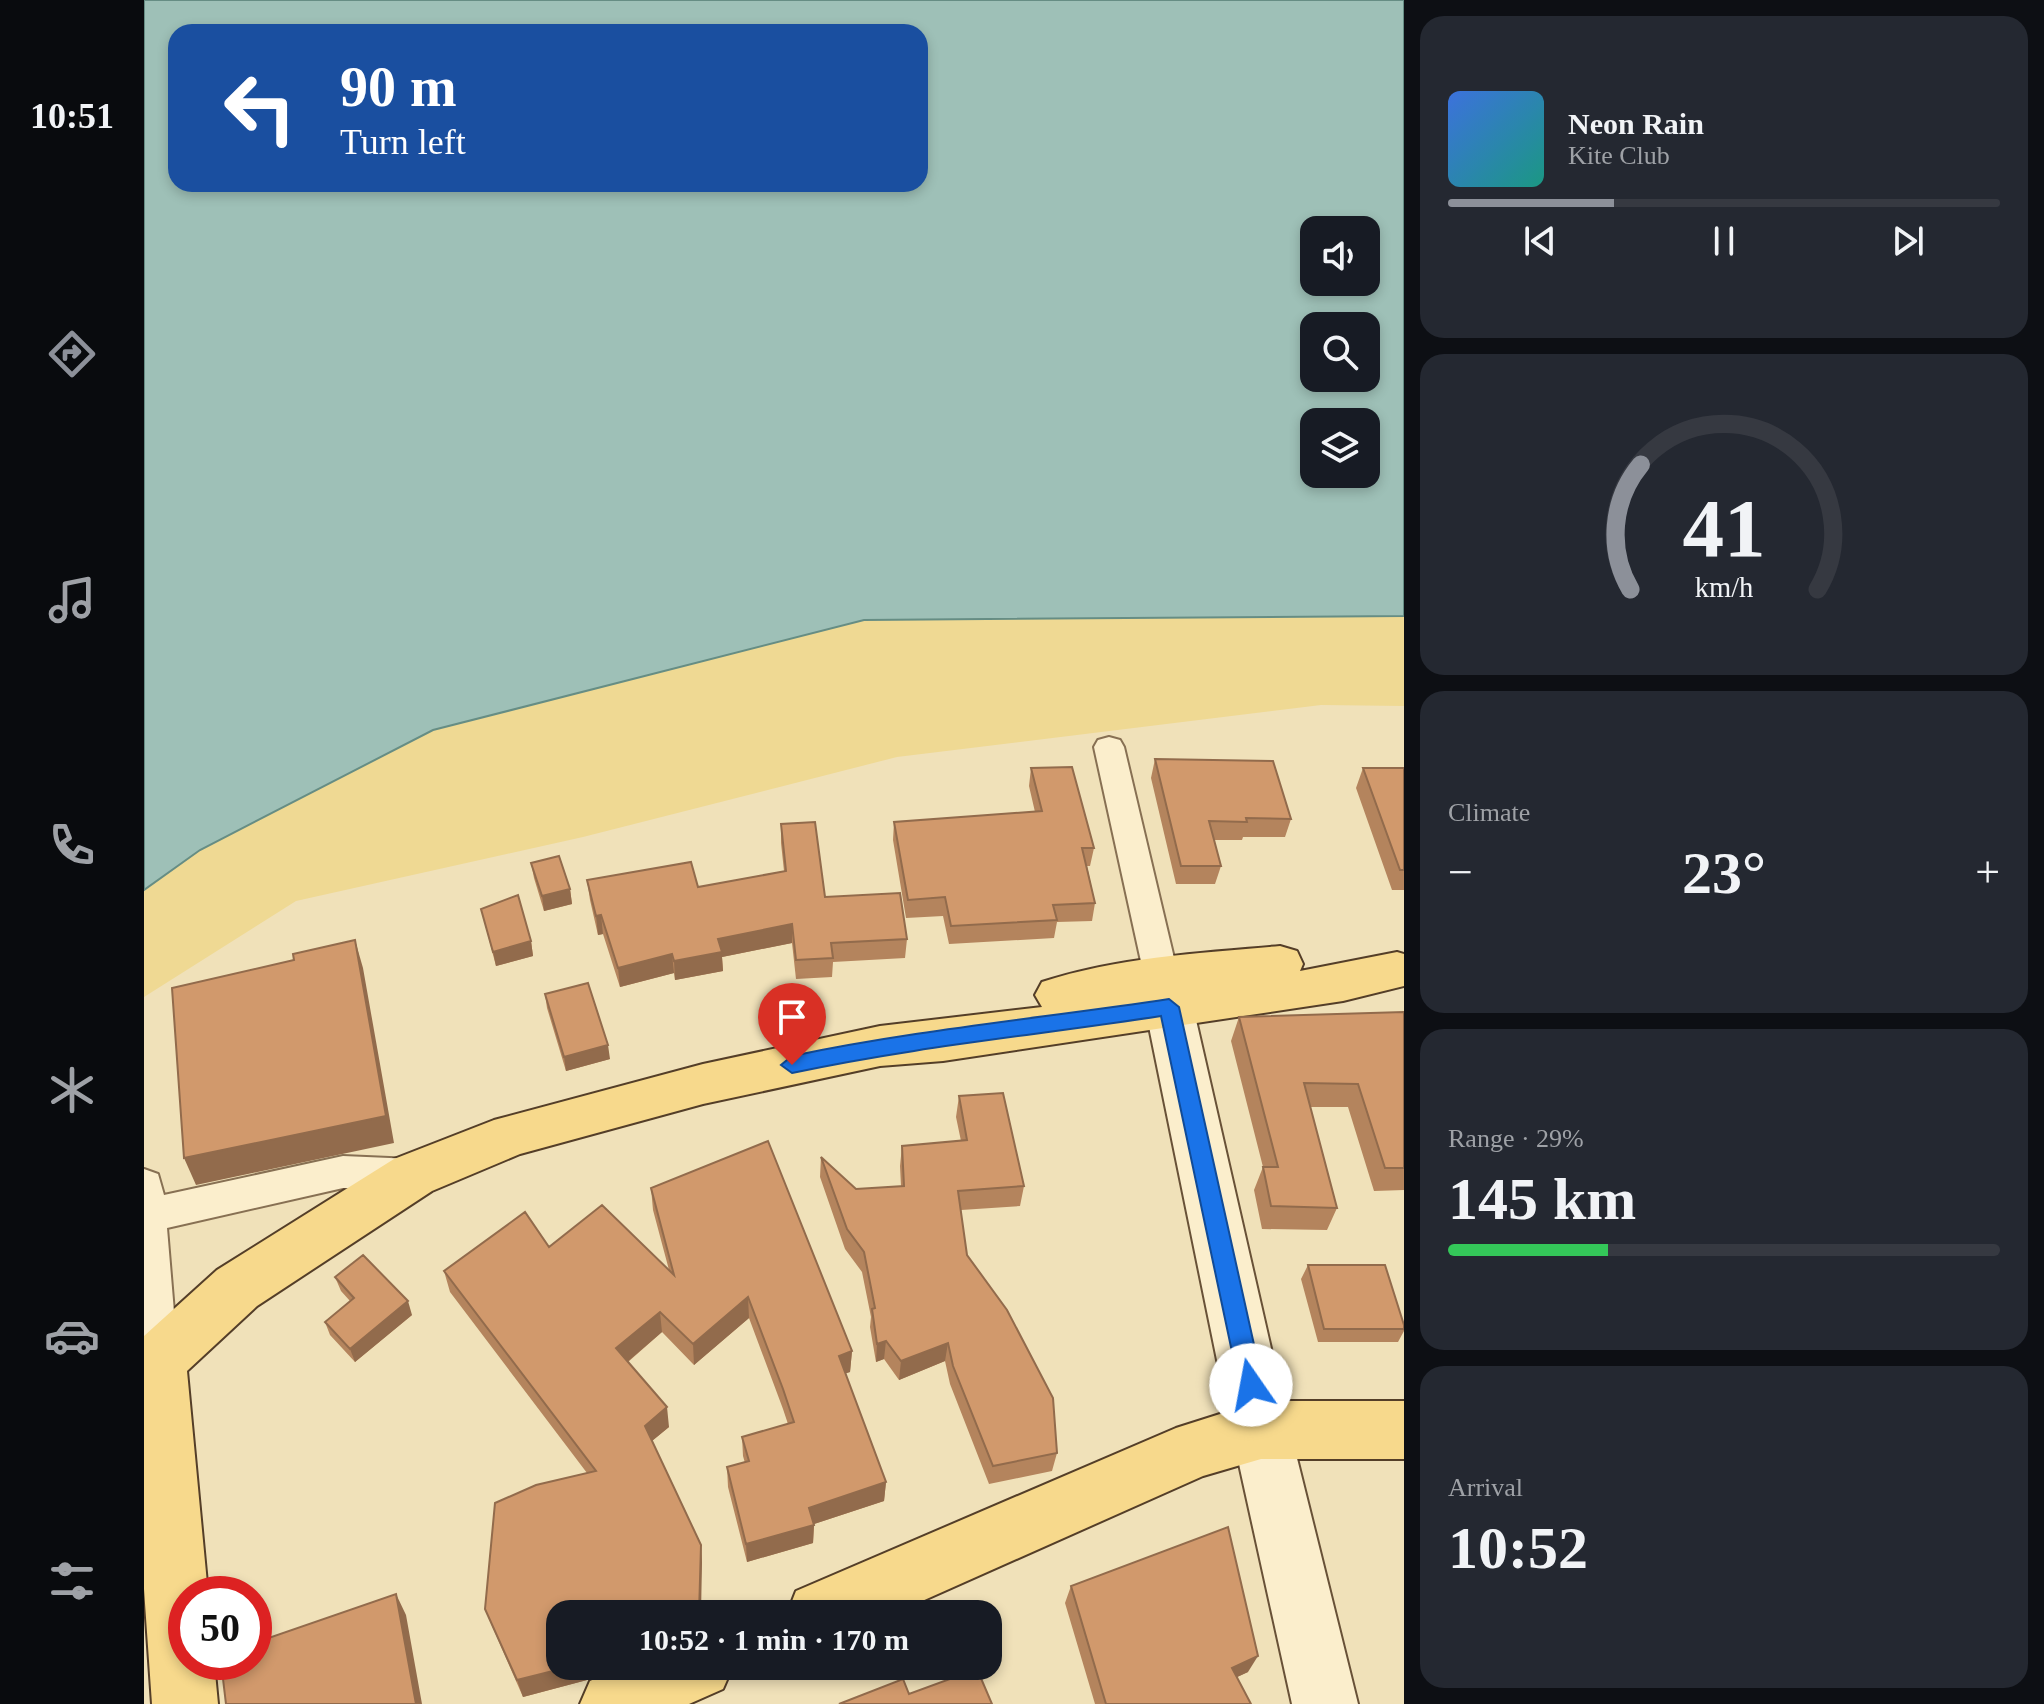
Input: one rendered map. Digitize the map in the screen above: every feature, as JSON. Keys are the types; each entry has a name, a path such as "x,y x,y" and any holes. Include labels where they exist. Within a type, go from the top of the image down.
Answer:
{"main road":[{"path":"185,1704 150,1366 237,1288 413,1175 512,1135 703,1084 880,1046 943,1041 1165,991 1343,983 1401,970"},
{"path":"1165,991 1261,1430 1325,1704"},
{"path":"851,1600 1197,1449 1261,1430 1404,1430"},
{"path":"613,1704 668,1680"}],"street":[{"path":"1109,747 1165,991"},
{"path":"150,1366 145,1201 343,1172 413,1175"}],"sand":[{"path":"1404,616 1404,706 1321,705 897,757 583,837 296,901 144,997 144,890 200,850 433,730 864,620"}],"water":[{"path":"144,0 1404,0 1404,616 864,620 433,730 200,850 144,890"}],"building":[{"path":"1155,759 1273,761 1291,819 1209,821 1221,866 1181,866"},
{"path":"1072,767 1094,848 1082,848 1095,903 1053,905 1057,920 951,926 945,897 908,900 894,822 1042,811 1031,768"},
{"path":"1363,768 1404,768 1404,870 1400,870"},
{"path":"815,822 825,897 900,893 907,939 831,943 833,958 796,960 792,924 718,939 722,952 674,961 672,954 618,968 601,915 596,916 587,880 691,862 698,887 786,871 781,824"},
{"path":"559,856 570,889 542,896 531,863"},
{"path":"518,895 531,941 493,952 481,909"},
{"path":"355,940 386,1116 184,1158 172,988 294,960 293,954"},
{"path":"588,983 608,1045 564,1057 545,994"},
{"path":"1404,1012 1404,1168 1385,1168 1358,1084 1304,1083 1337,1208 1271,1206 1263,1167 1278,1167 1239,1017"},
{"path":"1003,1093 1024,1186 958,1191 967,1255 1007,1310 1053,1398 1057,1453 993,1466 953,1366 948,1343 901,1361 886,1341 877,1344 872,1309 875,1308 864,1252 847,1229 821,1157 856,1189 904,1186 902,1146 967,1140 959,1096"},
{"path":"768,1141 852,1351 839,1356 886,1482 809,1508 814,1525 746,1544 727,1467 749,1461 742,1437 794,1422 783,1389 748,1297 693,1344 660,1312 616,1348 667,1407 645,1426 701,1545 699,1600 546,1600 546,1673 517,1680 485,1609 495,1503 536,1485 596,1471 444,1271 525,1212 549,1247 602,1205 674,1275 651,1188"},
{"path":"363,1255 408,1301 350,1349 325,1322 354,1298 335,1277"},
{"path":"1308,1265 1385,1265 1404,1329 1324,1329"},
{"path":"1228,1527 1258,1656 1232,1668 1251,1704 1106,1704 1071,1586"},
{"path":"396,1594 416,1704 226,1704 223,1680 272,1680 272,1637"},
{"path":"900,1680 903,1680 909,1694 947,1680 982,1680 992,1704 839,1704"}],"route":[{"path":"792,1065 880,1046 943,1041 1169,1007 1251,1385"}]}
